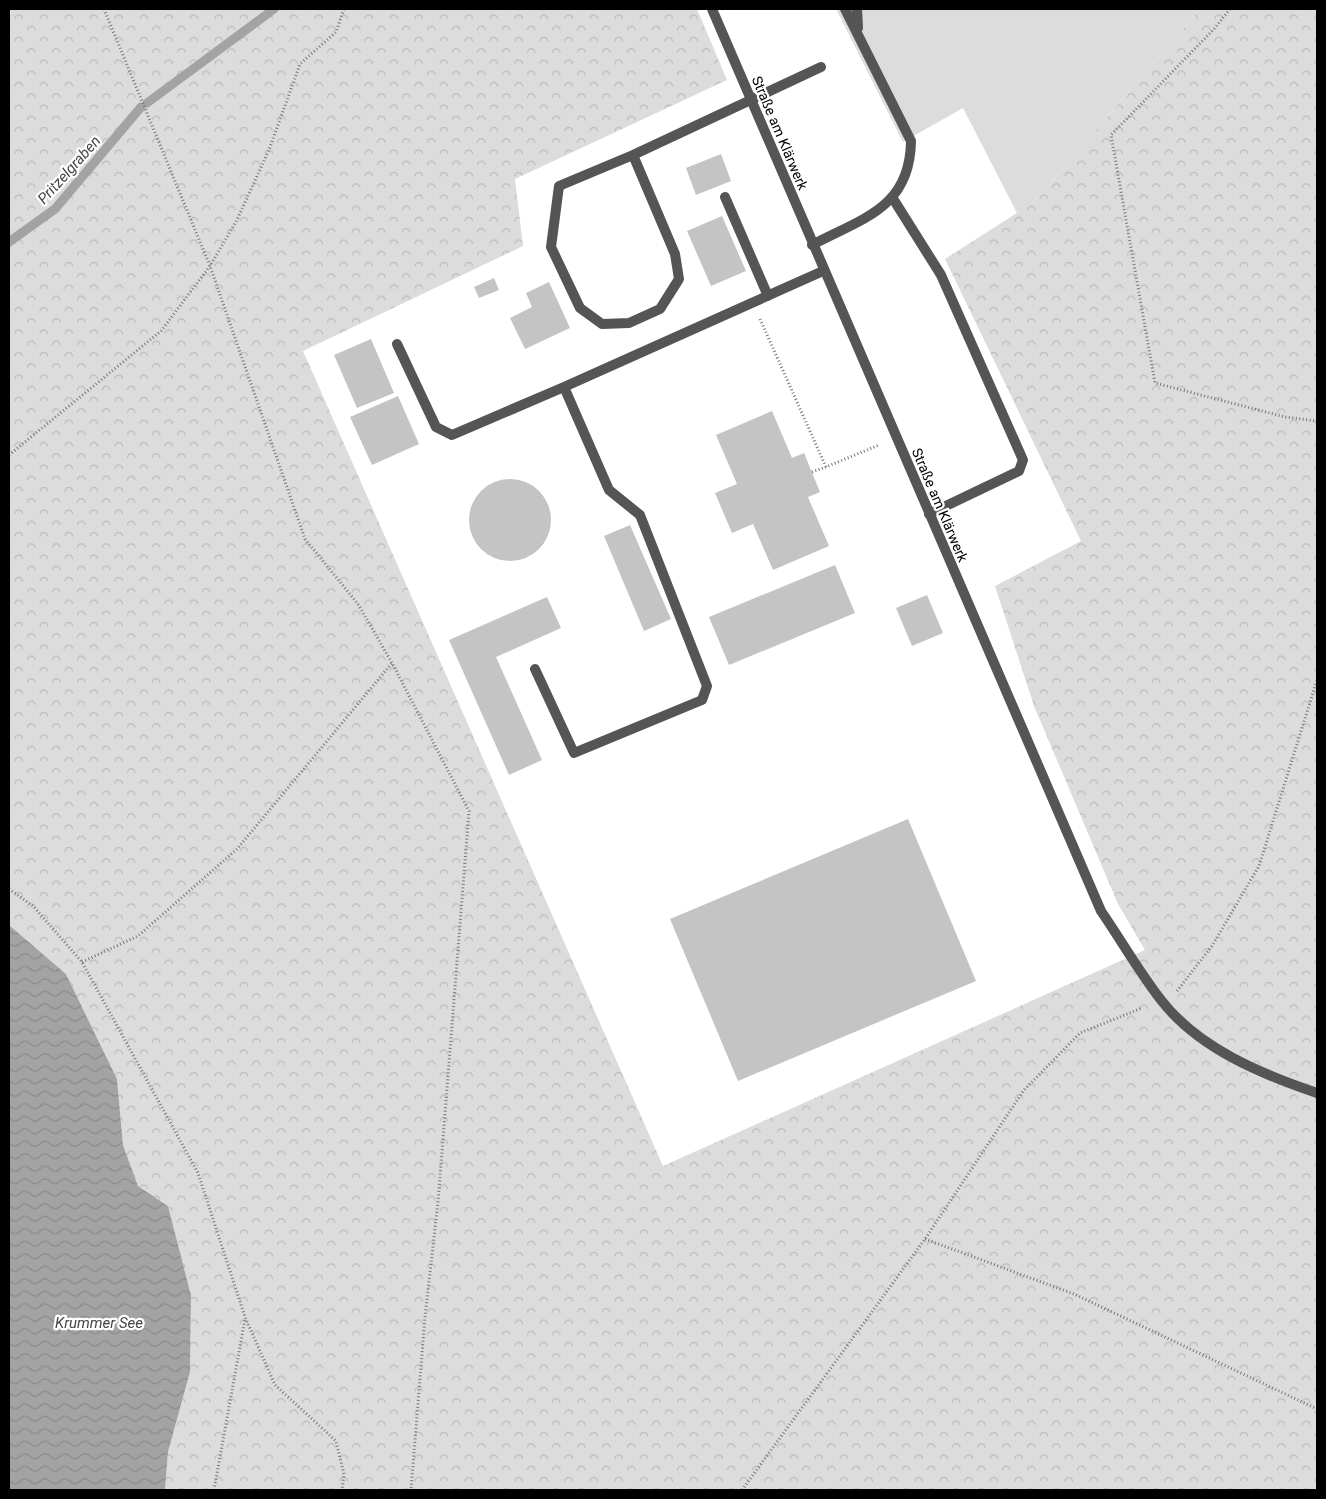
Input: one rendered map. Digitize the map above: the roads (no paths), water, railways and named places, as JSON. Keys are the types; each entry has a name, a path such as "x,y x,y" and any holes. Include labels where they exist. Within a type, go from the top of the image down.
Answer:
{"street":[{"name":"Straße am Klärwerk","path":"712,9 823,271 1101,911 1162,1001 1206,1043 1270,1077 1317,1093"},
{"path":"812,245 882,208 906,176 911,141 845,9"},
{"path":"857,9 858,32"},
{"path":"633,155 675,254 679,279 660,309 629,323 602,324 580,308 552,247 554,212 559,186 633,155 821,67"},
{"path":"892,197 941,275 1024,460 1019,471 928,514"},
{"path":"725,198 768,296"},
{"path":"397,344 436,427 452,435 823,271"},
{"path":"535,669 574,753 702,700 707,686 640,515 609,490 564,387"}],"water":[{"name":"Krummer See","path":"9,925 66,974 117,1079 123,1145 138,1186 168,1206 191,1295 190,1372 168,1452 165,1490 9,1490"}],"waterway":[{"name":"Pritzelgraben","path":"147,103 274,9"},
{"name":"Pritzelgraben","path":"9,242 55,209 141,107"}]}
